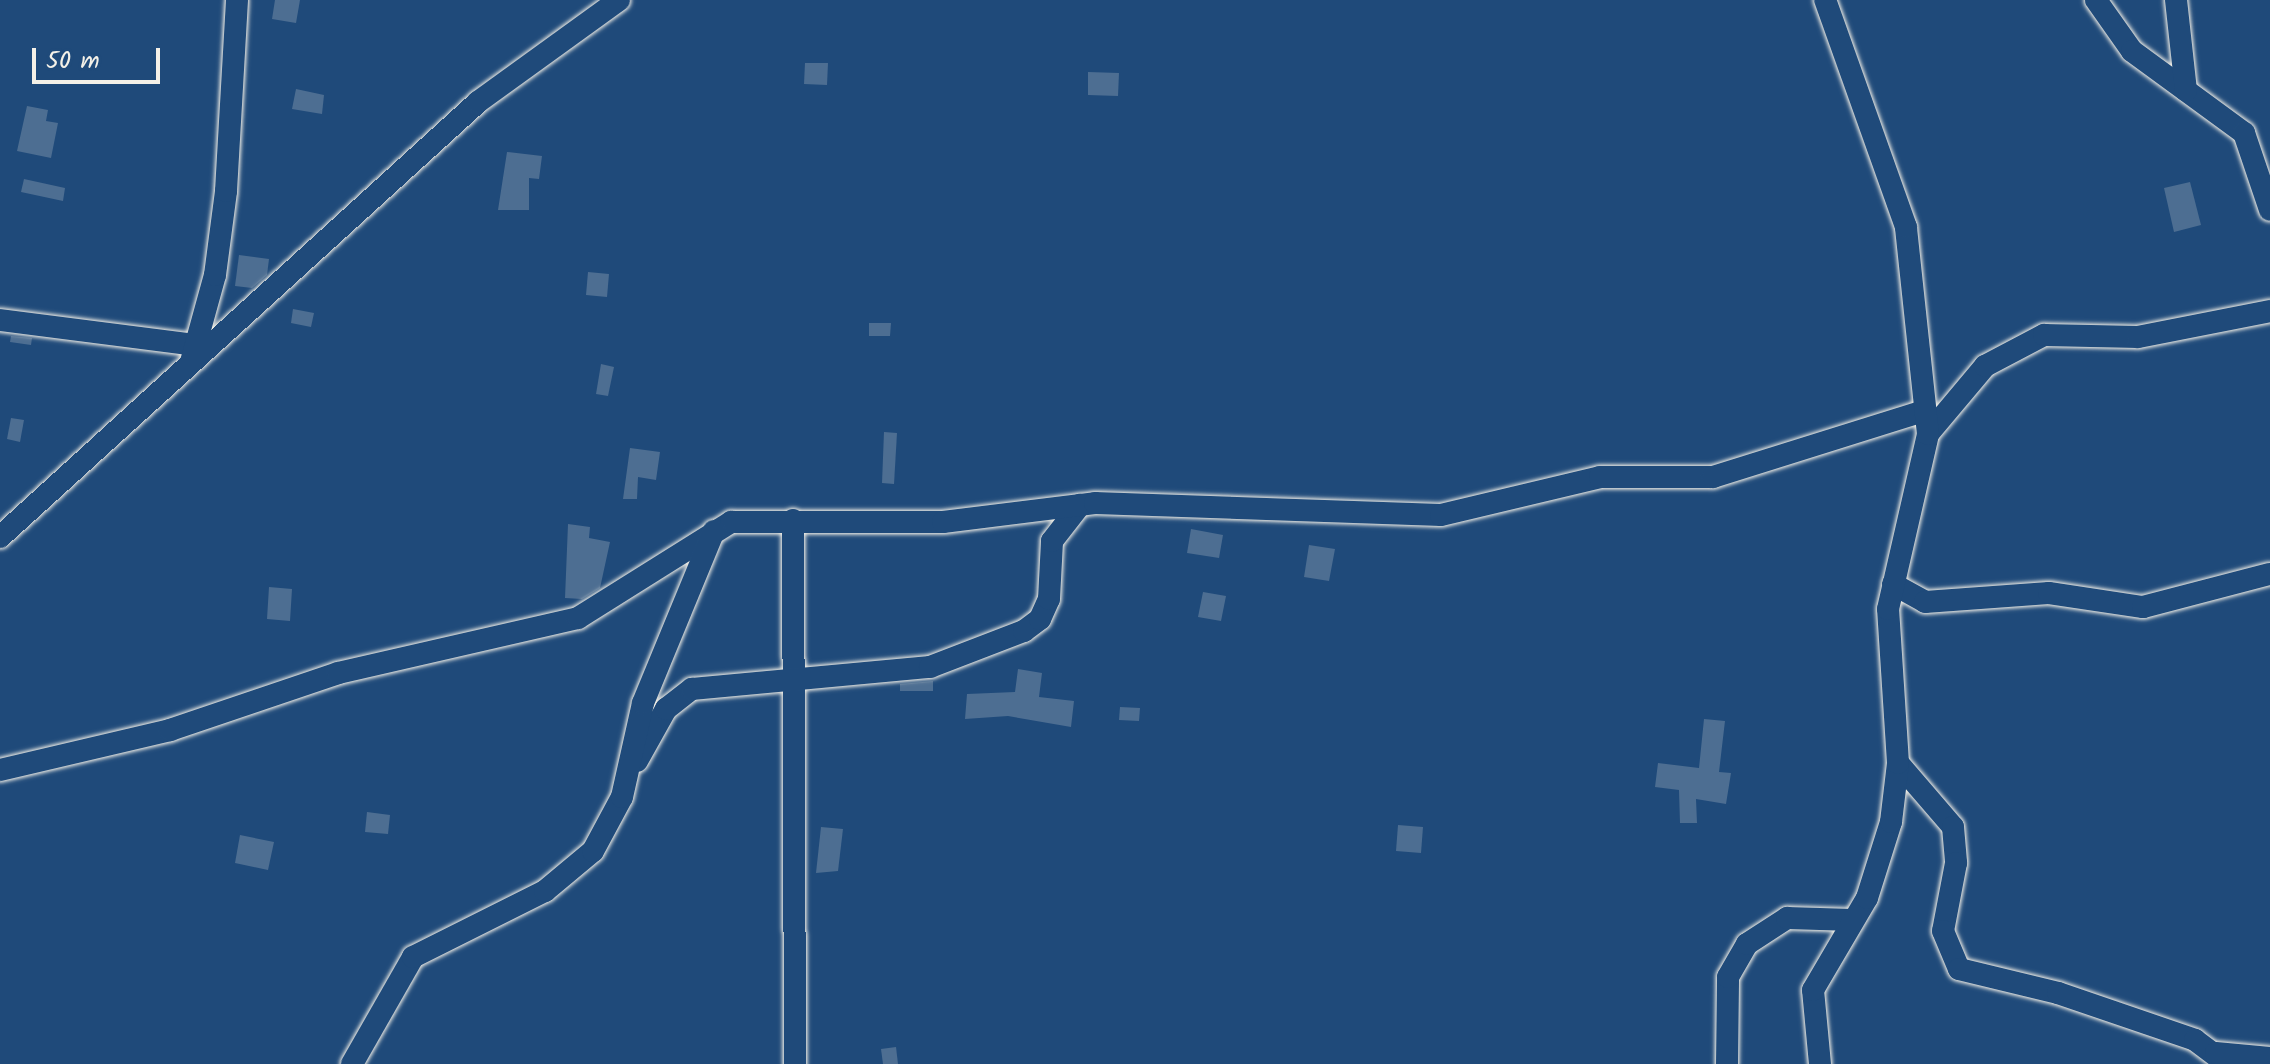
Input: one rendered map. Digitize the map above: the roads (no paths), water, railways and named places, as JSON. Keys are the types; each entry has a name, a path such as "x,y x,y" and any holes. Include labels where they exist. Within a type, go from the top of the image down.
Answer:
{"street":[{"path":"193,354 226,191 237,0"},
{"path":"0,537 193,354 478,102 619,0"},
{"path":"1820,1064 1813,990 1853,920 1879,864 1898,763 1886,630 1893,584 1928,434 1906,227 1825,0"},
{"path":"2096,0 2124,43 2244,133 2270,210"},
{"path":"2176,0 2186,90"},
{"path":"1928,434 1985,366 2044,335 2138,337 2270,311"},
{"path":"0,320 193,354"},
{"path":"0,770 170,730 338,673 578,618 714,530 746,520 943,522 1080,505 1441,515 1600,477 1713,477 1924,411"},
{"path":"352,1064 401,968 573,872 604,834 628,776 677,697 714,682 930,667 1024,631 1040,619 1049,599 1052,541 1080,505"},
{"path":"793,520 796,675 795,1064"},
{"path":"628,776 643,703 714,530"},
{"path":"1893,584 1930,602 2049,593 2143,607 2270,574"},
{"path":"1898,763 1953,827 1956,863 1943,931 1959,969 2058,993 2222,1059 2270,1058"},
{"path":"1727,1064 1728,977 1747,944 1787,918 1853,920"}]}
